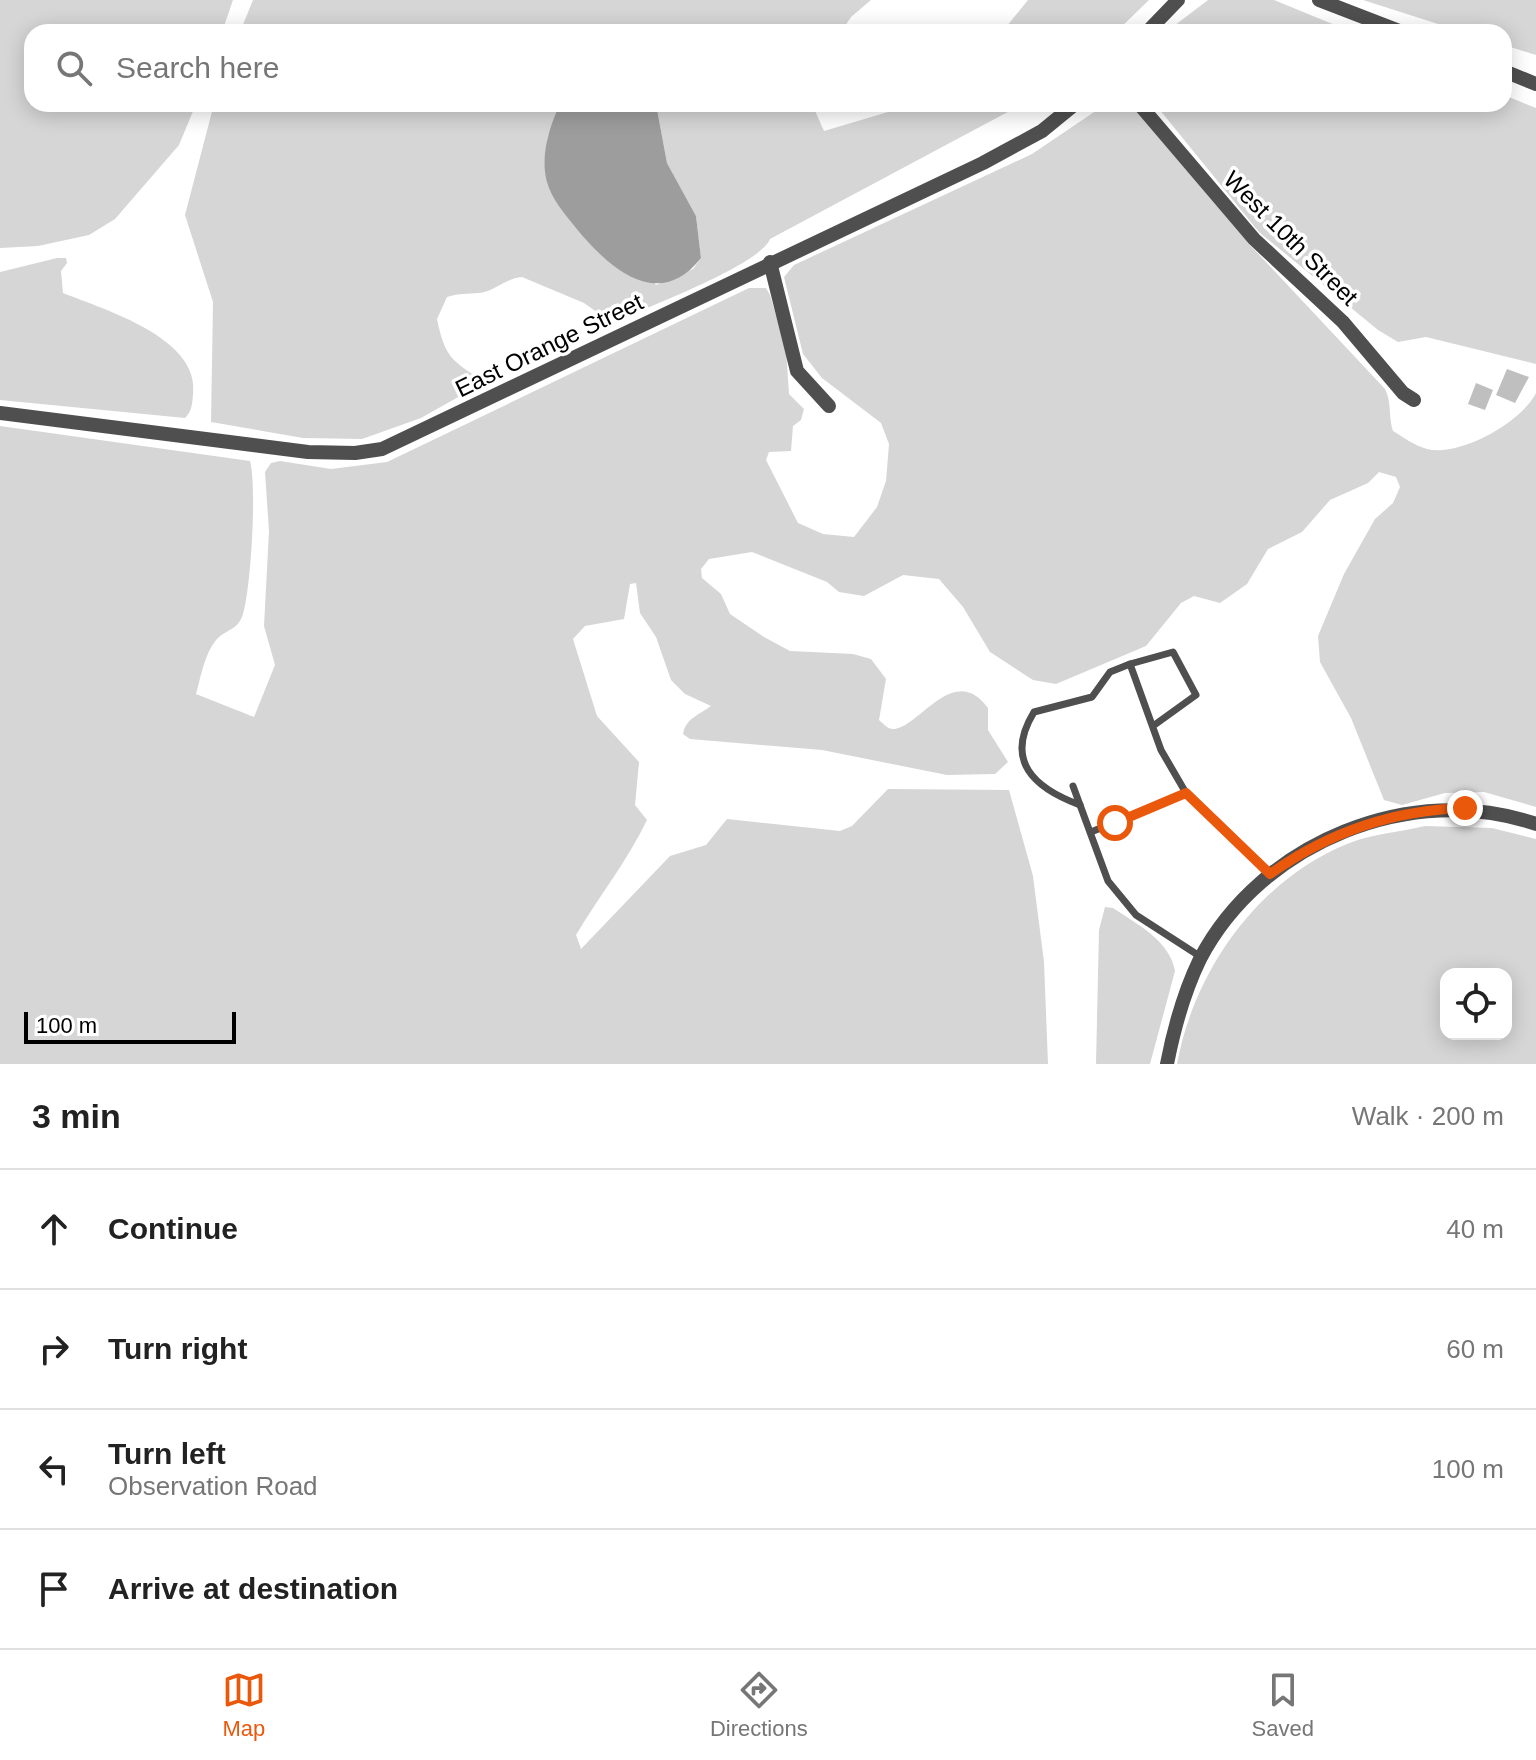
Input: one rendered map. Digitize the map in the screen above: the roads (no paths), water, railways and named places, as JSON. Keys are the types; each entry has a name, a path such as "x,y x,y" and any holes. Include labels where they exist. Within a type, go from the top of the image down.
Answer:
{"street":[{"path":"1155,24 1178,0"},
{"path":"1319,0 1381,24"},
{"path":"1512,74 1536,84"},
{"name":"East Orange Street","path":"0,413 308,452 355,453 382,449 995,157 1042,131 1065,112"},
{"name":"West 10th Street","path":"1146,112 1254,239 1343,322 1403,393 1414,400"},
{"path":"770,262 797,371 829,406"},
{"path":"1167,1064 1174,1031 1201,957 1249,894 1270,874 1302,852 1339,833 1421,810 1465,808 1514,816 1536,824"}],"lane":[{"path":"1080,805 1053,795 1034,779 1020,756 1021,732 1034,712 1092,697 1110,672 1173,652 1196,695 1153,726"},
{"path":"1130,664 1161,750 1186,793 1270,874"},
{"path":"1073,786 1108,881 1136,915 1201,957"},
{"path":"1091,832 1186,793"}]}
